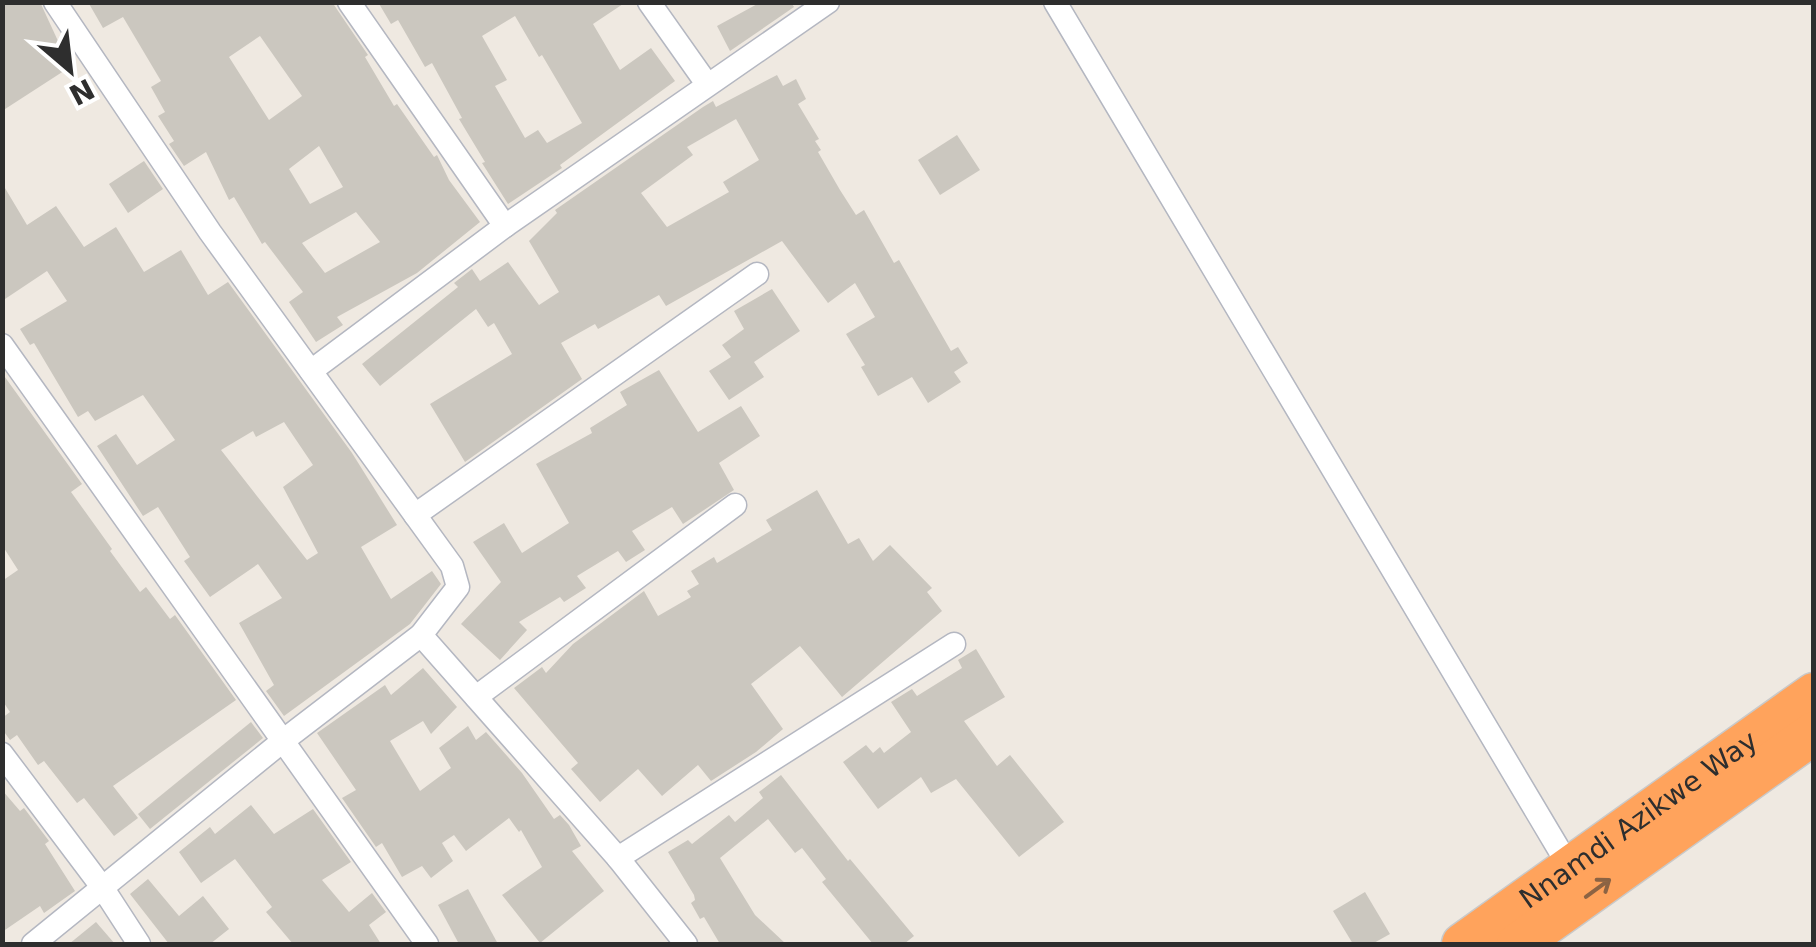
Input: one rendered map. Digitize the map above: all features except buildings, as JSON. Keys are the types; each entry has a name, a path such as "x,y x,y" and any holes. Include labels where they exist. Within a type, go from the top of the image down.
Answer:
{"highway":[{"name":"Nnamdi Azikwe Way","path":"1463,944 1814,694"},
{"name":"Nnamdi Azikwe Way","path":"1518,944 1814,732"}],"street":[{"path":"33,944 284,740 422,635 458,587 452,566 210,232 55,2"},
{"path":"349,2 505,226"},
{"path":"650,2 707,84"},
{"path":"311,372 505,226 828,2"},
{"path":"1055,2 1570,868"},
{"path":"415,515 758,274"},
{"path":"2,344 427,944"},
{"path":"476,697 735,505"},
{"path":"422,635 618,858 686,944"},
{"path":"618,858 954,644"},
{"path":"2,754 102,887 139,944"}]}
